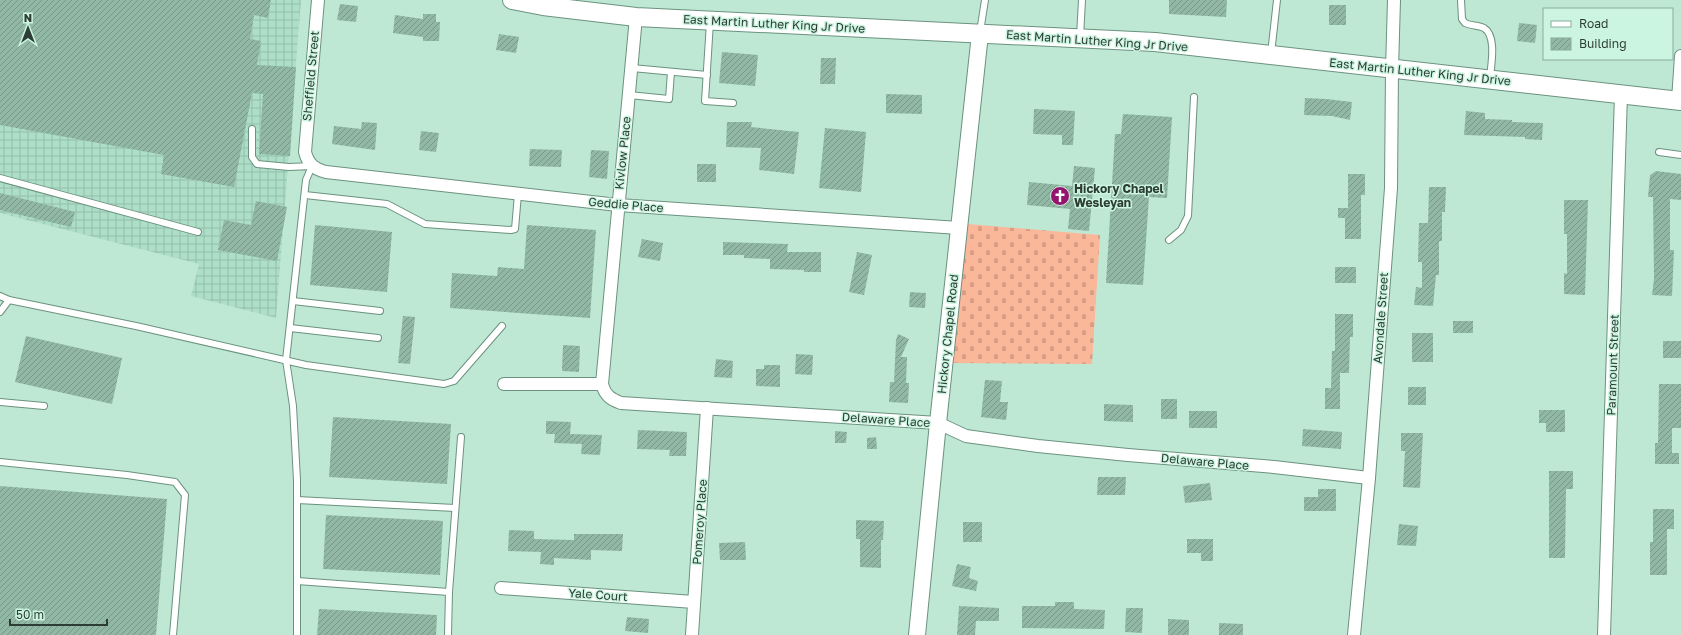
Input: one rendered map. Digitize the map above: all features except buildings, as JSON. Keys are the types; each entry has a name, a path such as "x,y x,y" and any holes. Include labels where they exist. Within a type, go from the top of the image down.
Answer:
{"main road":[{"name":"East Martin Luther King Jr Drive","path":"512,0 543,6 636,17 1155,42 1680,100"}],"street":[{"name":"Sheffield Street","path":"312,166 307,160 305,152 318,0"},
{"name":"Avondale Street","path":"1354,635 1369,478 1391,188 1394,0"},
{"name":"Kivlow Place","path":"602,384 636,17"},
{"name":"Hickory Chapel Road","path":"917,635 980,34"},
{"path":"1680,100 1681,56"},
{"name":"Paramount Street","path":"1604,635 1621,94"},
{"name":"Geddie Place","path":"312,166 326,172 618,205 959,228"},
{"path":"504,384 602,384"},
{"name":"Delaware Place","path":"602,384 604,392 610,399 621,403 938,424 966,436 1009,442 1128,455 1274,467 1369,478"},
{"name":"Pomeroy Place","path":"692,635 707,408"},
{"name":"Yale Court","path":"501,588 694,602"}],"lane":[{"path":"980,34 985,0"},
{"path":"1079,39 1082,0"},
{"path":"1270,55 1277,0"},
{"path":"1461,0 1462,19 1465,23 1484,28 1489,33 1492,52 1490,80"},
{"path":"710,20 705,101 732,103"},
{"path":"632,68 707,75"},
{"path":"629,95 669,99 671,72"},
{"path":"1169,240 1182,230 1188,216 1194,97"},
{"path":"252,130 252,157 257,164 289,167 312,166 306,180 286,360 293,406 297,500 297,635"},
{"path":"1659,152 1681,155"},
{"path":"0,178 198,232"},
{"path":"304,195 387,204 425,224 511,230 515,229 518,194"},
{"path":"0,296 9,300 136,326 306,364 444,384 454,381 502,326"},
{"path":"0,312 9,300"},
{"path":"293,301 380,311"},
{"path":"290,328 378,338"},
{"path":"0,402 44,406"},
{"path":"448,635 449,592 461,437"},
{"path":"0,462 127,475 175,482 185,496 173,635"},
{"path":"297,500 455,508"},
{"path":"297,581 449,592"}],"shaded area":[{"path":"0,0 301,0 276,318 191,296 199,264 0,213"}],"green space":[{"path":"968,224 1100,235 1092,364 952,363"}],"place":[{"name":"Hickory Chapel Wesleyan","path":"1060,196"}]}
